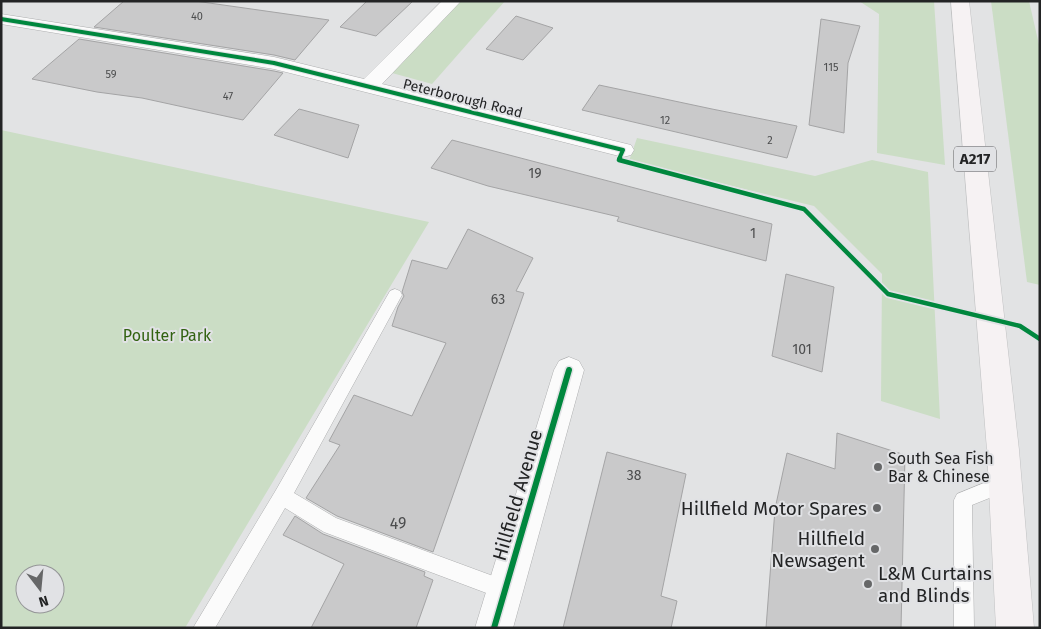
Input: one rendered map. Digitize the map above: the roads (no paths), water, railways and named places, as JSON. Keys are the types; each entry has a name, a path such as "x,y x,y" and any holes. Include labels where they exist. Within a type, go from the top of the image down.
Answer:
{"main road":[{"name":"A217","path":"960,1 1006,483 1015,628"}],"street":[{"path":"369,86 452,1"},
{"name":"Peterborough Road","path":"1,19 274,63 623,150"},
{"name":"Hillfield Avenue","path":"494,628 569,370"}],"lane":[{"path":"203,628 282,496 396,295"},
{"path":"964,628 963,500 1006,483"},
{"path":"282,496 331,525 505,590"}],"place":[{"name":"South Sea Fish Bar & Chinese","path":"878,467"},
{"name":"Hillfield Motor Spares","path":"877,508"},
{"name":"Hillfield Newsagent","path":"875,549"},
{"name":"L&M Curtains and Blinds","path":"868,584"}],"park label":[{"name":"Poulter Park","path":"167,335"}]}
